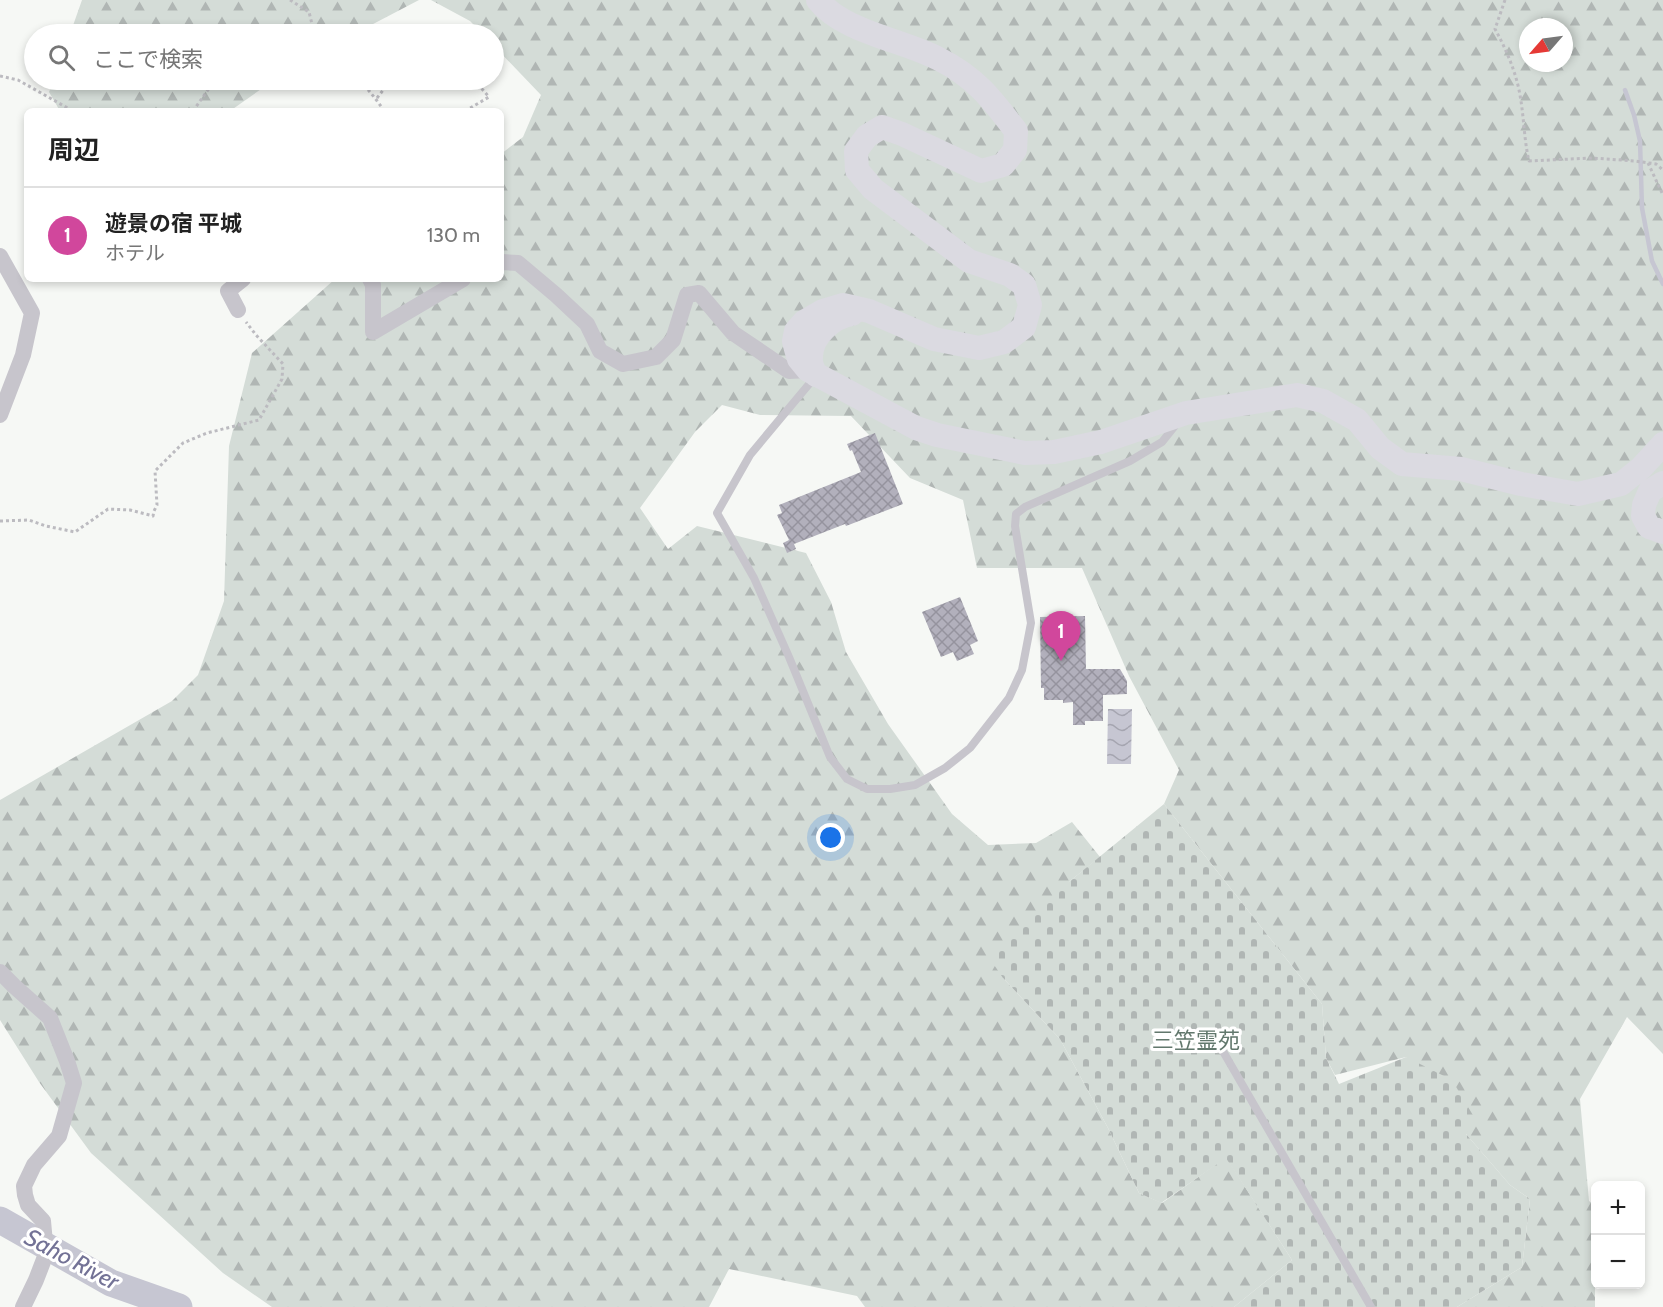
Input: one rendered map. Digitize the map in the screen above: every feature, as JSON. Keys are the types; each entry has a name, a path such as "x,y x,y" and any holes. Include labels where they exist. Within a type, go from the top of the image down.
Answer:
{"street":[{"path":"812,373 811,351 814,343 821,332 845,315 869,311 934,339 979,348 1004,342 1024,327 1030,305 1024,285 1010,275 969,261 873,189 857,170 856,151 867,136 882,127 981,171 1003,165 1015,150 1017,130 989,95 967,75 937,58 847,23 818,0"},
{"path":"0,256 32,313 23,355 0,415"},
{"path":"504,262 518,263 587,324 600,351 623,364 656,357 674,340 687,295 699,293 733,333 789,371 812,373 916,428 937,435 1024,453 1054,452 1101,442 1186,412 1297,395 1323,401 1357,420 1380,448 1402,464 1461,469 1578,494 1621,484 1641,468 1663,444"},
{"path":"238,310 228,291 239,282"},
{"path":"372,282 373,332 458,282"},
{"path":"1663,483 1650,491 1644,504 1643,516 1649,527 1663,532"},
{"path":"0,972 50,1018 74,1083 59,1136 34,1165 24,1186 28,1205 43,1221 46,1254 22,1307"}],"lane":[{"path":"812,373 750,455 717,513 754,578 830,757 847,779 867,789 890,789 915,785 945,768 970,747 1009,698 1023,670 1031,623 1015,526 1016,514 1025,507 1130,461 1154,447 1162,442 1186,412"},
{"path":"1213,1034 1371,1307"}],"path":[{"path":"290,0 309,12 312,24"},
{"path":"1505,0 1495,29 1506,50 1520,93 1529,161 1592,158 1656,164 1663,170"},
{"path":"0,76 24,83"},
{"path":"36,90 68,108"},
{"path":"195,108 208,90"},
{"path":"368,90 377,98 382,108"},
{"path":"377,98 383,90"},
{"path":"470,108 489,97 483,90"},
{"path":"1648,163 1663,195"},
{"path":"0,521 29,520 75,532 108,509 130,510 153,516 157,505 155,471 183,443 207,433 259,420 282,379 283,364 256,335 238,310"}],"green space":[{"path":"82,0 419,0 373,24 74,24"},
{"path":"431,0 1663,0 1663,1054 1627,1017 1580,1099 1589,1201 1591,1202 1591,1289 1595,1289 1595,1307 1457,1307 1522,1267 1530,1199 1510,1185 1466,1134 1406,1057 1335,1075 1326,1058 1322,1004 1164,804 1179,770 1129,676 1082,568 977,568 963,500 910,478 851,416 760,415 722,405 695,432 640,508 668,549 697,526 806,553 831,602 846,652 888,724 952,814 988,845 1036,843 1072,822 1100,857 1070,881 1003,978 1060,1039 1108,1128 1139,1193 1162,1203 1226,1157 1292,1260 1234,1307 865,1307 857,1296 729,1269 709,1307 272,1307 223,1273 91,1153 39,1082 0,1020 0,800 172,701 198,675 224,601 229,446 252,353 332,282 504,282 504,152 523,137 541,95 504,56 504,24 473,24"},
{"path":"50,90 260,90 234,108 58,108"},
{"name":"三笠霊苑","path":"1164,804 1322,1004 1326,1058 1339,1084 1406,1057 1452,1080 1474,1117 1466,1134 1510,1185 1530,1199 1522,1267 1457,1307 1234,1307 1292,1260 1226,1158 1161,1203 1139,1193 1108,1128 1060,1039 1003,978 988,956 1070,881"}],"water":[{"path":"1108,709 1132,709 1131,764 1107,764"}],"building":[{"path":"875,433 903,504 794,544 796,549 787,553 783,543 789,540 777,515 782,513 779,505 861,472 847,444"},
{"path":"960,597 978,641 970,645 974,654 957,661 953,652 941,657 922,612"},
{"path":"1085,616 1086,669 1120,669 1127,681 1127,694 1103,695 1103,721 1085,721 1085,725 1073,725 1073,702 1044,700 1044,688 1041,688 1040,617"}],"waterway":[{"path":"1625,90 1640,141 1642,208 1652,261 1663,284"},
{"name":"Saho River","path":"0,1220 111,1283 179,1307"}],"place":[{"name":"遊景の宿 平城","path":"1061,661"}]}
